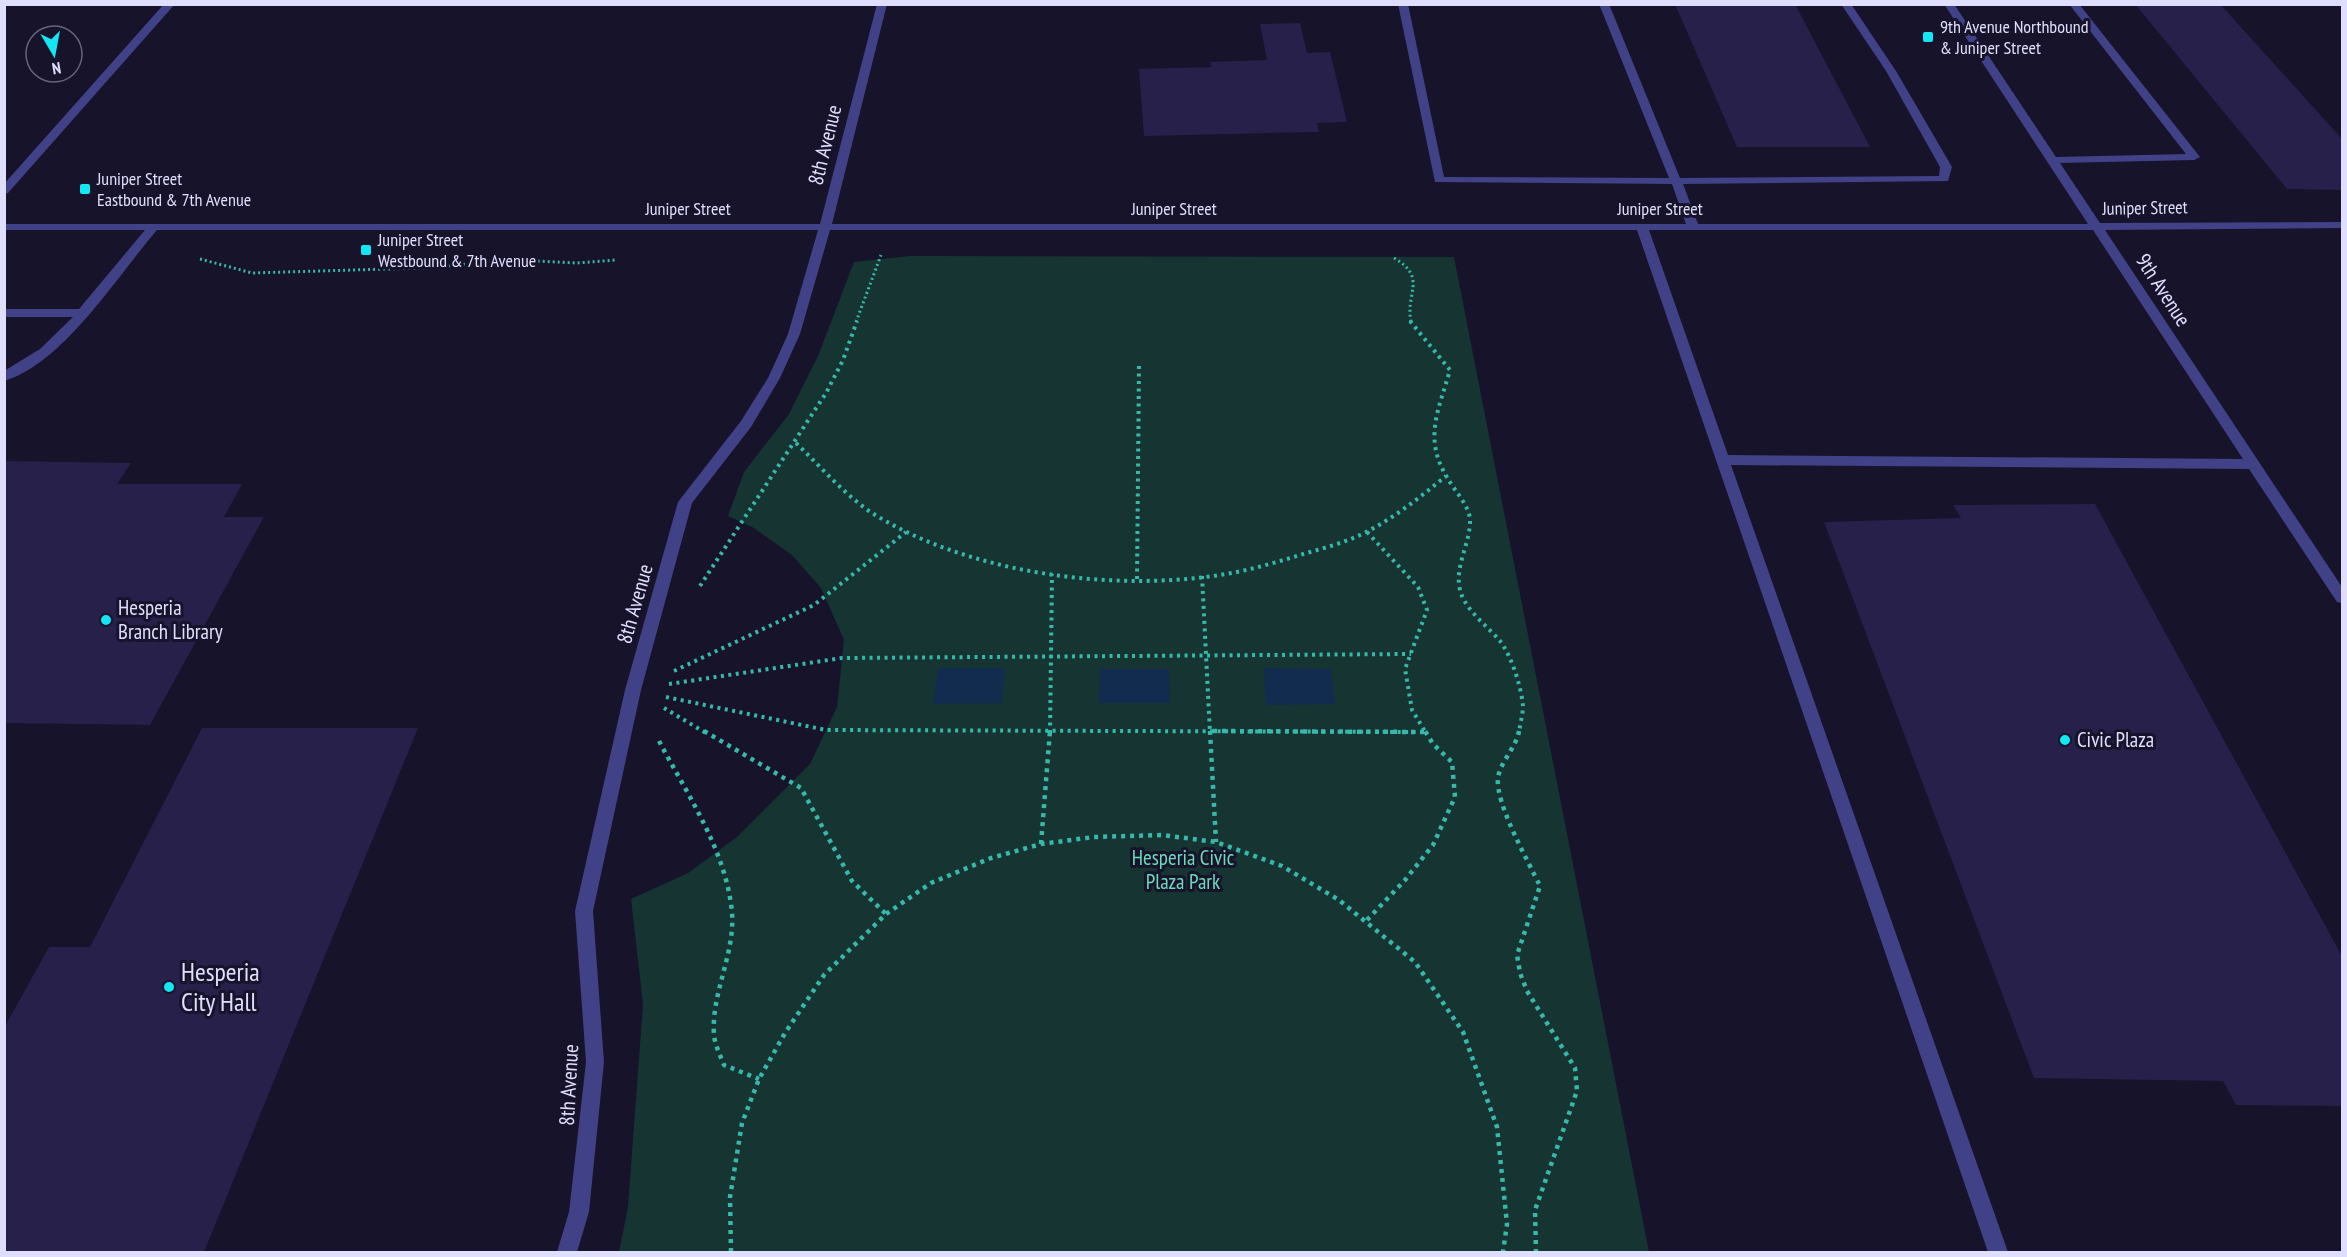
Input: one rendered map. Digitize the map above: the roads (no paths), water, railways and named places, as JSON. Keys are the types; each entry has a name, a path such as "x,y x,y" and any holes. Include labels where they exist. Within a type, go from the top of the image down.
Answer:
{"street":[{"path":"4,191 170,4"},
{"name":"8th Avenue","path":"567,1252 579,1212 595,1062 584,911 633,690 685,502 746,424 774,378 794,334 818,255 882,4"},
{"path":"1402,4 1439,180 1676,182 1944,179 1946,167 1891,71 1846,4"},
{"path":"1604,4 1693,227"},
{"name":"9th Avenue","path":"1949,4 2343,598"},
{"path":"2053,160 2194,156 2073,4"},
{"name":"Juniper Street","path":"4,227 2343,225"},
{"path":"4,377 43,353 82,313 154,227"},
{"path":"1642,227 1998,1252"},
{"path":"4,313 82,313"},
{"path":"1723,460 2254,464"}],"water":[{"path":"938,668 1005,668 1002,703 933,704"},
{"path":"1264,668 1331,669 1335,704 1266,705"},
{"path":"1100,669 1169,669 1170,703 1099,703"}],"place":[{"name":"9th Avenue Northbound & Juniper Street","path":"1928,37"},
{"name":"Juniper Street Eastbound & 7th Avenue","path":"85,189"},
{"name":"Juniper Street Westbound & 7th Avenue","path":"366,250"},
{"name":"Hesperia Branch Library","path":"106,620"},
{"name":"Civic Plaza","path":"2065,740"},
{"name":"Hesperia City Hall","path":"169,987"}],"park label":[{"name":"Hesperia Civic Plaza Park","path":"1183,870"}]}
